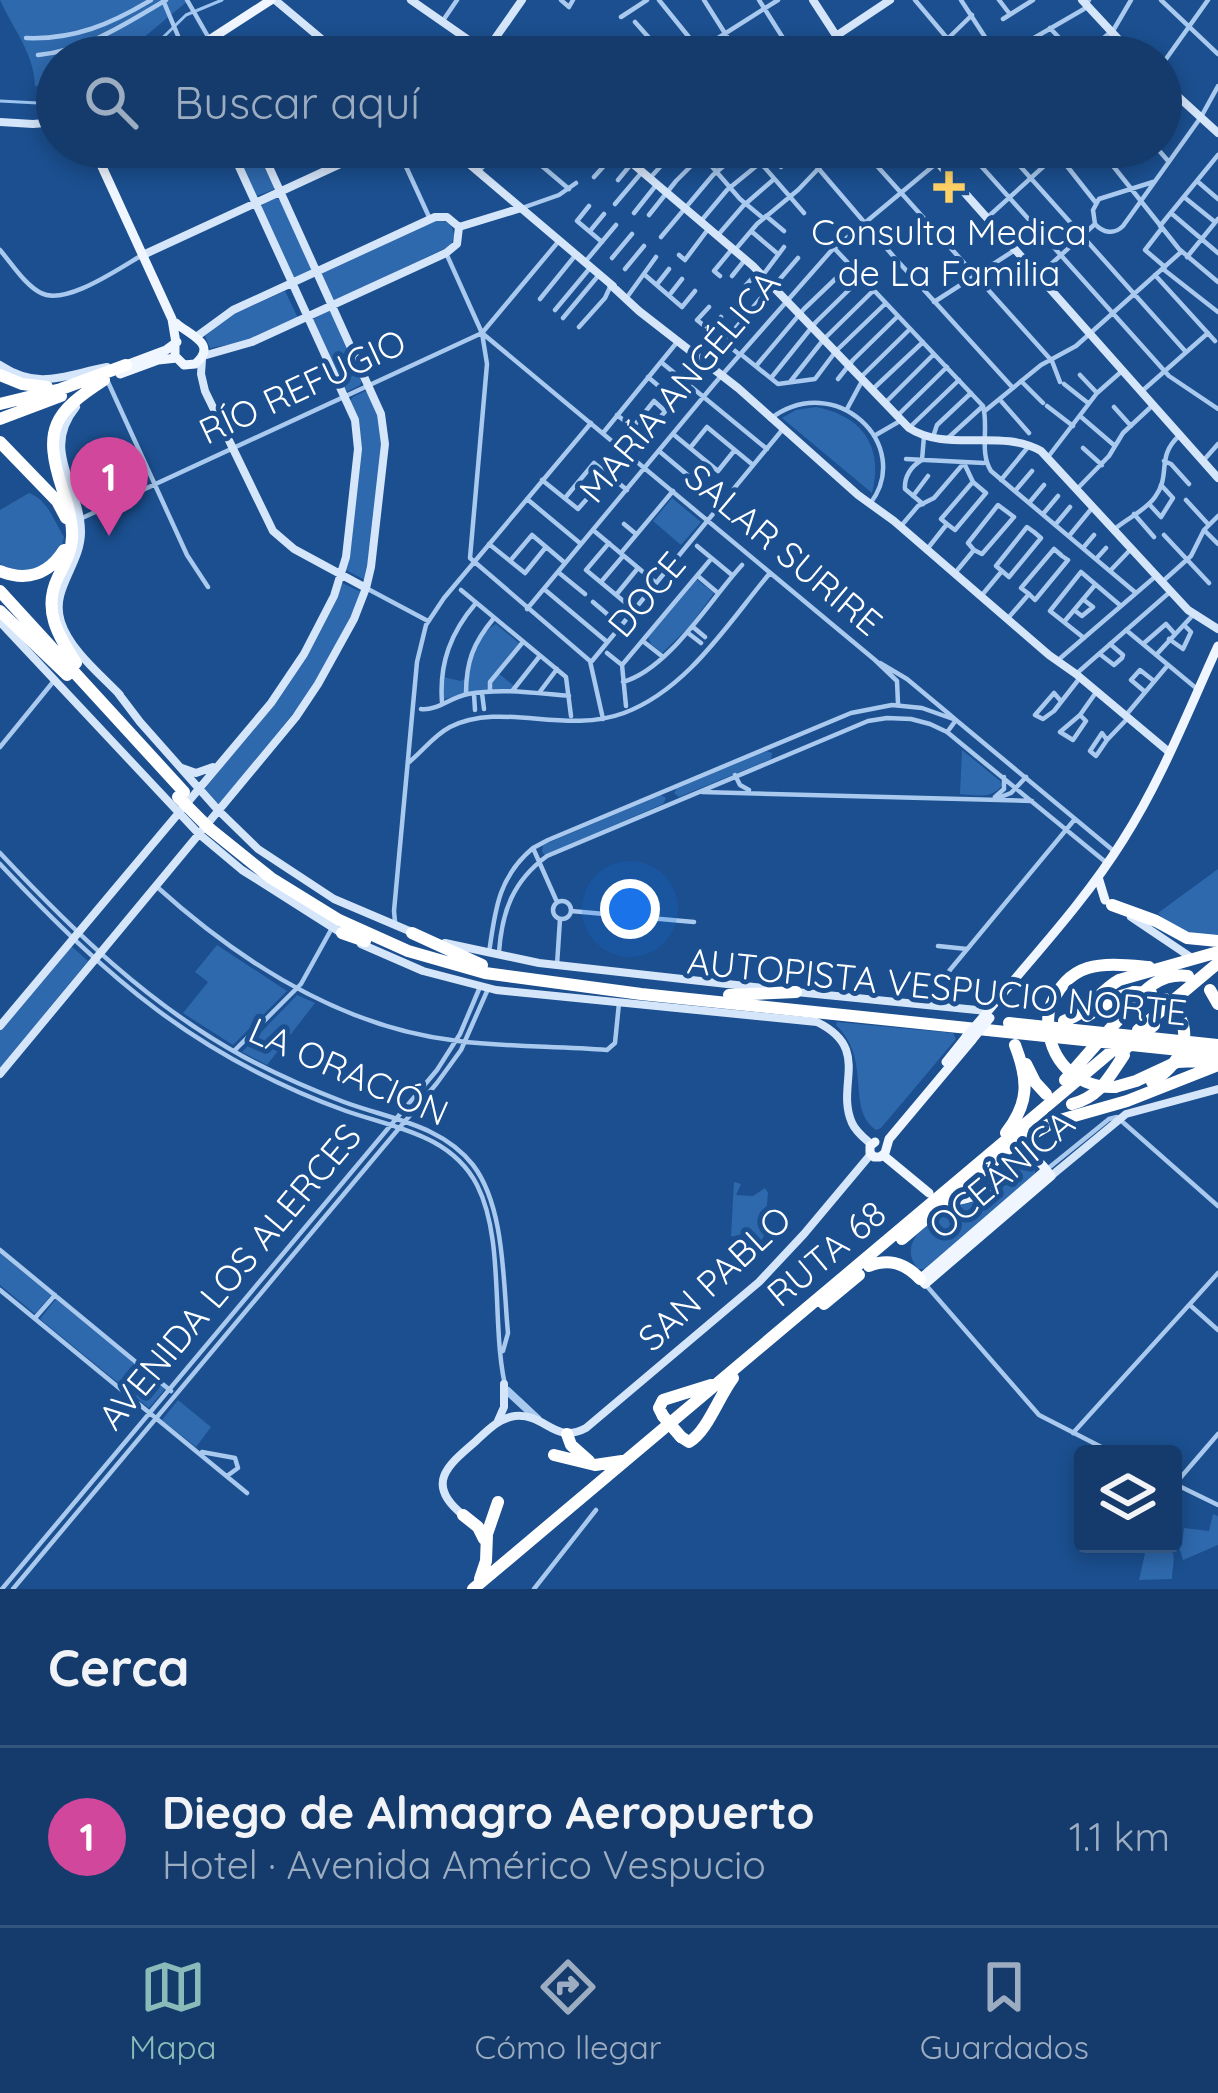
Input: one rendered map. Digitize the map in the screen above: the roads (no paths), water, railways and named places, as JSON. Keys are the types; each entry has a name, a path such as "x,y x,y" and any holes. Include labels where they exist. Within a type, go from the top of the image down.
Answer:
{"highway":[{"path":"0,375 34,387 77,383"},
{"path":"0,404 114,375"},
{"path":"0,419 114,375"},
{"path":"76,662 56,629 52,612 53,591 72,537 52,443 65,410 114,375"},
{"path":"0,442 57,501 68,532 61,555 44,571 21,577 0,575"},
{"path":"0,575 174,767"},
{"name":"AUTOPISTA VESPUCIO NORTE","path":"0,591 174,767 181,795"},
{"name":"AUTOPISTA VESPUCIO NORTE","path":"0,602 61,678 259,870 316,908 424,956 535,982 768,1006 988,1018 1218,1056"},
{"path":"0,611 61,678"},
{"path":"211,826 237,860 276,892"},
{"name":"AUTOPISTA VESPUCIO NORTE","path":"211,826 333,909 400,940 554,977 1033,1025 1218,1056"},
{"path":"1109,902 1187,938 1218,941"},
{"path":"337,930 424,956"},
{"path":"412,933 490,958"},
{"path":"1064,1021 1083,1012 1114,982 1218,952"},
{"path":"1168,966 1107,963 1087,967 1061,986 1049,1010 1049,1042 1065,1068 1089,1084 1115,1087 1180,1062 1218,1056"},
{"name":"RUTA 68","path":"477,1588 629,1457 921,1223 1028,1122 1154,1025 1211,966"},
{"name":"RUTA 68","path":"477,1588 1125,1046 1211,966"},
{"path":"1028,1122 1158,979 1188,976"},
{"path":"1210,990 1218,1004"},
{"path":"729,995 796,992"},
{"path":"1033,1025 1086,1017 1134,992 1165,999 1180,1018 1184,1043 1172,1065 1152,1082 1072,1110"},
{"path":"720,1012 768,1006"},
{"path":"988,1018 1016,1045 1046,1094"},
{"path":"1001,1149 1024,1103 1016,1045"},
{"path":"1001,1149 1099,1092 1125,1046"},
{"path":"1072,1110 1127,1101 1218,1056"},
{"path":"920,1278 908,1246 921,1223"},
{"path":"869,1266 889,1261 920,1278"},
{"path":"728,1378 697,1439 681,1438 659,1406 665,1399 728,1378"},
{"path":"578,1452 576,1442 582,1430"},
{"path":"567,1434 571,1445 596,1465"},
{"path":"554,1455 596,1465 629,1457"},
{"path":"485,1546 499,1502"},
{"path":"463,1514 482,1532 485,1546 485,1566 477,1588"}],"main road":[{"path":"216,36 273,0"},
{"path":"103,168 172,319 179,361"},
{"path":"114,375 158,360 193,365 202,358 203,345 172,319"},
{"path":"114,375 194,336"},
{"name":"SAN PABLO","path":"877,1149 988,1018 1108,864 1141,810 1218,646"},
{"path":"1099,877 1109,902"},
{"path":"877,1149 929,1193"},
{"path":"960,1200 992,1188 1024,1158 1035,1158 1049,1173"},
{"name":"OCEÁNICA","path":"920,1278 936,1270 1049,1173"}],"street":[{"path":"62,36 104,26 151,0"},
{"path":"104,36 164,0 178,36"},
{"path":"187,0 208,36"},
{"path":"273,0 317,36"},
{"path":"411,0 461,36"},
{"path":"442,22 457,0"},
{"path":"500,36 522,0"},
{"path":"561,0 569,7 573,0"},
{"path":"621,17 647,0"},
{"path":"659,0 688,36"},
{"path":"704,0 726,36"},
{"path":"760,0 782,36"},
{"path":"720,36 778,0"},
{"path":"813,0 836,36 890,0"},
{"path":"915,0 945,36"},
{"path":"961,0 986,36"},
{"path":"999,0 1006,16 1034,0"},
{"path":"1106,36 1131,0"},
{"path":"1161,0 1218,54"},
{"path":"1182,39 1208,0"},
{"path":"1037,36 1086,2 1113,36"},
{"path":"950,36 972,15"},
{"path":"635,22 647,36"},
{"path":"1050,28 1058,36"},
{"path":"26,38 36,38"},
{"path":"1182,144 1218,86"},
{"path":"1182,100 1218,133"},
{"path":"0,122 36,124"},
{"path":"1218,155 1145,250 1218,312"},
{"path":"1210,165 1218,172"},
{"path":"0,1026 272,703 325,615 341,575 350,534 356,424 240,168"},
{"path":"0,1074 211,826 310,697 366,588 376,541 385,444 381,414 269,168"},
{"path":"0,250 35,290 54,297 66,295 332,168"},
{"path":"406,168 430,220"},
{"path":"473,168 1169,752"},
{"path":"478,172 482,168"},
{"path":"544,168 569,189"},
{"path":"594,177 601,168"},
{"path":"639,168 761,273 902,421 929,436 1030,445 1048,457 1193,615 1218,629"},
{"path":"634,213 644,168"},
{"path":"614,204 649,168"},
{"path":"649,215 690,168"},
{"path":"713,168 745,204 784,231"},
{"path":"661,237 722,168"},
{"path":"680,256 685,260 710,228 730,188 754,168"},
{"path":"765,168 804,213"},
{"path":"879,168 1052,361 1062,383 1089,404"},
{"name":"MARÍA ANGÉLICA","path":"527,609 787,299 834,248 928,168"},
{"path":"942,168 1218,478"},
{"path":"982,168 1165,371 1218,409"},
{"path":"1021,168 1186,352"},
{"path":"987,218 1038,168"},
{"path":"1069,168 1096,203"},
{"path":"1114,168 1184,254 1218,282"},
{"path":"1156,180 1102,198 1092,212 1095,224 1104,231 1118,230 1140,202 1156,180 1165,168"},
{"path":"720,276 714,271 734,249 818,170 1013,388"},
{"path":"618,180 643,172"},
{"path":"710,228 775,179"},
{"path":"1197,181 1218,199"},
{"path":"459,227 520,208 576,183"},
{"path":"948,438 1041,365 1068,352 1201,239 1216,220 1184,197"},
{"path":"589,206 577,221 604,240"},
{"path":"1171,213 1218,253"},
{"path":"590,231 604,214"},
{"path":"194,336 227,313 430,220 447,217 459,227"},
{"path":"1038,276 1095,224"},
{"path":"540,299 616,225"},
{"path":"428,621 278,537 267,523 206,391 202,358 243,345 446,253 459,241 459,227"},
{"path":"751,231 778,254"},
{"path":"612,258 632,234"},
{"path":"482,333 558,242"},
{"path":"625,269 644,246"},
{"path":"746,285 784,248"},
{"path":"834,248 984,409 986,463 1136,593"},
{"path":"934,302 1015,250"},
{"path":"446,253 482,333 487,370 470,554 473,563 590,661 601,719"},
{"path":"626,298 656,257"},
{"path":"724,342 798,258"},
{"path":"732,276 746,259"},
{"path":"632,261 682,307 695,291"},
{"path":"555,310 583,262"},
{"path":"756,366 850,266"},
{"path":"656,285 669,269"},
{"path":"563,318 599,275"},
{"path":"1155,275 1215,341"},
{"path":"770,378 812,326 862,278"},
{"path":"669,296 682,279"},
{"path":"580,327 611,285"},
{"path":"790,382 824,339 874,290"},
{"path":"709,307 697,320 778,384 815,379 836,351 886,303"},
{"path":"838,379 898,316"},
{"path":"710,331 721,317"},
{"path":"847,410 861,378 910,329"},
{"name":"SALAR SURIRE","path":"482,333 875,660 896,680 898,705"},
{"name":"RÍO REFUGIO","path":"80,519 482,333"},
{"path":"1141,392 1208,333"},
{"path":"484,344 493,341"},
{"path":"603,433 678,341"},
{"path":"872,390 923,342"},
{"path":"885,404 934,354"},
{"path":"179,361 206,391"},
{"path":"661,362 766,449"},
{"path":"0,365 25,377 48,380 114,375"},
{"path":"902,421 947,368"},
{"path":"1048,457 1097,393 1122,371"},
{"path":"114,375 136,442 190,561 208,587"},
{"path":"114,375 73,411 61,434 62,457 80,519 80,547 60,592 60,618 76,647 174,767 199,789 211,826"},
{"path":"1080,375 1097,393"},
{"path":"617,415 644,436 675,400 648,377"},
{"path":"874,436 959,380"},
{"path":"1021,381 1072,426"},
{"path":"922,504 905,489 906,476 922,460 937,425 971,393"},
{"path":"999,399 1029,433"},
{"path":"632,427 654,401 666,411"},
{"path":"770,419 785,408 825,402 862,420 874,436 882,470 871,502"},
{"path":"1078,489 1153,405"},
{"path":"1114,407 1130,426"},
{"path":"1080,416 1115,446"},
{"path":"397,927 394,911 418,655 428,621 591,422"},
{"path":"690,448 707,428 753,465"},
{"path":"590,661 783,429"},
{"path":"674,434 718,471 735,450"},
{"path":"1114,530 1149,504 1161,485 1167,448 1180,435"},
{"path":"1203,461 1218,444"},
{"path":"1001,480 1030,445"},
{"path":"1083,448 1102,465"},
{"path":"659,451 722,503"},
{"path":"906,459 986,463"},
{"path":"1164,461 1189,484"},
{"path":"565,498 594,463 627,490"},
{"path":"897,524 936,496 964,464"},
{"path":"964,464 973,482 986,493 955,530 941,519 973,482"},
{"path":"1015,491 1032,471"},
{"path":"542,480 578,509 608,475"},
{"path":"913,496 928,476"},
{"path":"1028,502 1044,484"},
{"path":"1149,504 1161,518 1173,498 1161,485"},
{"path":"601,582 673,491"},
{"path":"1042,514 1058,496"},
{"path":"527,499 581,544"},
{"path":"1186,500 1218,544"},
{"path":"998,506 1013,517 982,554 968,543 987,519 998,506"},
{"path":"643,507 652,515"},
{"path":"1055,525 1070,507"},
{"path":"1069,536 1094,507"},
{"path":"974,508 987,519"},
{"path":"1134,514 1154,536"},
{"path":"1059,659 1136,593 1187,560 1218,516"},
{"path":"624,524 637,534"},
{"path":"927,549 947,524"},
{"path":"1027,527 1041,538 1009,577 996,566 1015,541 1027,527"},
{"path":"593,530 656,582"},
{"path":"1002,531 1015,541"},
{"path":"510,561 532,535 566,563"},
{"path":"1083,548 1094,535"},
{"path":"1164,535 1209,583"},
{"path":"609,543 586,570 633,609"},
{"path":"489,544 525,573 547,547"},
{"path":"697,547 732,575"},
{"path":"1096,559 1106,548"},
{"path":"1054,549 1068,560 1035,599 1021,588 1042,564 1054,549"},
{"path":"1110,571 1132,549"},
{"path":"955,573 974,550"},
{"path":"1029,554 1042,564"},
{"name":"DOCE","path":"622,665 711,559"},
{"path":"622,682 645,673 663,657 742,565"},
{"path":"616,595 638,568"},
{"path":"558,572 585,594"},
{"path":"982,595 1002,572"},
{"path":"1084,638 1050,611 1081,572 1121,605"},
{"path":"409,747 422,747 476,713 560,722 601,719 656,698 686,673 705,642 770,573"},
{"path":"697,576 718,593"},
{"path":"1064,622 1095,584"},
{"path":"544,589 606,641"},
{"path":"461,590 566,677 571,716"},
{"path":"1060,700 1099,653 1171,592"},
{"path":"1009,618 1029,594"},
{"path":"1074,610 1082,616 1093,607 1083,599"},
{"path":"593,602 620,625"},
{"path":"442,703 448,646 476,603"},
{"path":"1156,655 1193,615"},
{"path":"476,713 469,656 494,618"},
{"path":"0,622 61,678 178,814 211,826 236,828"},
{"path":"1143,644 1166,624 1183,649 1191,632 1184,625"},
{"path":"690,630 705,642"},
{"path":"1126,630 1198,689"},
{"path":"643,640 663,657"},
{"path":"490,690 490,682 523,642"},
{"path":"1099,653 1117,665 1123,655 1110,644"},
{"path":"608,653 622,665 626,706"},
{"path":"513,690 540,656"},
{"name":"SALAR SURIRE","path":"875,660 910,682 1115,852"},
{"path":"1107,740 1168,665"},
{"path":"539,693 557,670"},
{"path":"1145,692 1131,680 1140,670 1154,681"},
{"path":"0,747 61,678"},
{"path":"421,709 490,690 568,696"},
{"path":"1080,716 1096,691"},
{"path":"474,693 485,712"},
{"path":"490,958 500,890 533,848 861,709 898,705 929,710 956,720 946,732"},
{"path":"874,706 871,713 876,719"},
{"path":"861,709 866,715 864,723"},
{"path":"490,958 507,904 540,861 734,775 876,719 911,719 946,732 1108,864"},
{"path":"955,738 963,726"},
{"path":"408,763 429,742"},
{"path":"780,742 777,750 785,755"},
{"path":"409,747 423,752"},
{"path":"765,748 774,752 772,760"},
{"path":"174,767 196,773 220,764"},
{"path":"734,775 754,793"},
{"path":"994,798 1003,791 1004,777"},
{"path":"1009,800 1029,779"},
{"path":"241,783 230,810 236,828 271,859 334,899 412,933"},
{"path":"672,788 671,796 677,800"},
{"path":"994,798 1019,790"},
{"path":"697,792 1033,801"},
{"path":"660,793 667,799 664,806"},
{"path":"928,1006 937,988 1075,819"},
{"path":"533,848 557,902"},
{"name":"LA ORACIÓN","path":"0,853 75,937"},
{"name":"LA ORACIÓN","path":"0,865 172,1022 232,1055 434,1141 460,1162 492,1221 500,1353"},
{"path":"156,886 220,938 297,988 388,1027 465,1042 607,1050 612,1048 619,1004"},
{"path":"1090,890 1189,956"},
{"path":"276,892 337,930 413,968 484,988 820,1023 844,1046 851,1119 877,1149"},
{"path":"557,902 567,902 571,910"},
{"path":"556,965 560,919 552,910 557,902"},
{"path":"560,919 571,910"},
{"path":"571,910 694,922"},
{"path":"383,922 394,911"},
{"path":"232,1055 297,988 337,930"},
{"path":"938,946 968,949"},
{"path":"490,958 952,1008 988,1018"},
{"name":"AVENIDA LOS ALERCES","path":"14,1589 394,1124 456,1041 484,988"},
{"name":"AVENIDA LOS ALERCES","path":"394,1124 404,1121 452,1063 465,1042 484,988"},
{"path":"937,988 952,1008"},
{"path":"1124,1116 1218,1089"},
{"path":"1124,1116 1218,1206"},
{"name":"OCEÁNICA","path":"1049,1173 1124,1116"},
{"name":"LA ORACIÓN","path":"404,1121 444,1139 468,1160 486,1187 508,1337 500,1353"},
{"name":"SAN PABLO","path":"582,1430 758,1282 877,1149"},
{"path":"0,1250 172,1392"},
{"path":"1073,1433 1218,1273"},
{"path":"920,1278 1037,1413 1097,1445"},
{"path":"0,1290 247,1493"},
{"path":"35,1319 55,1295"},
{"path":"1190,1304 1218,1330"},
{"path":"495,1425 505,1407 500,1353"},
{"path":"504,1384 513,1400 554,1430 567,1434 582,1430"},
{"name":"AVENIDA LOS ALERCES","path":"2,1589 153,1415"},
{"path":"463,1514 445,1495 444,1474 452,1462 495,1425 517,1416 542,1422"},
{"path":"1182,1474 1218,1434"},
{"path":"194,1450 236,1458 238,1468 226,1476"},
{"path":"1182,1487 1218,1505"},
{"path":"534,1589 596,1510"}],"waterway":[{"path":"164,36 186,15 222,0"},
{"path":"0,101 36,103"}],"place":[{"name":"Consulta Medica de La Familia","path":"949,187"},
{"name":"Diego de Almagro Aeropuerto","path":"109,536"}]}
